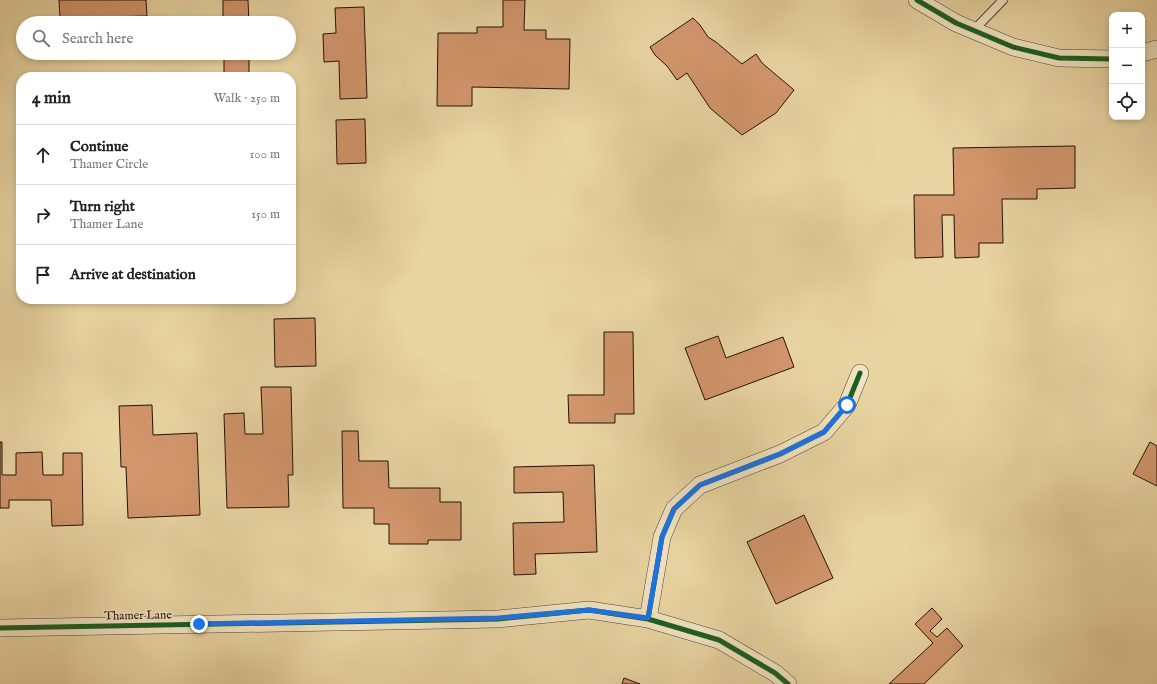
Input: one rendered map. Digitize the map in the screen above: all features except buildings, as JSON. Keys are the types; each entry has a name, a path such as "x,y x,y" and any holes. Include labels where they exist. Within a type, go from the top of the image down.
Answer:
{"street":[{"path":"917,0 956,23 1013,47 1059,58 1109,59"},
{"path":"1145,52 1157,50"},
{"path":"648,618 662,537 674,509 700,485 780,454 824,432 847,405 860,373"},
{"name":"Thamer Lane","path":"0,628 498,618 589,610 648,618 719,640 775,673 788,684"}],"lane":[{"path":"974,30 1003,0"}],"cycle path":[{"path":"917,0 956,23 1013,47 1059,58 1109,59"},
{"path":"648,619 662,537 674,509 700,485 780,454 824,432 847,405 860,373"},
{"path":"0,628 498,619 589,610 648,619 719,640 775,673 788,684"}],"route":[{"path":"199,624 498,618 589,610 648,618 662,537 674,509 700,485 780,454 824,432 847,405"}]}
